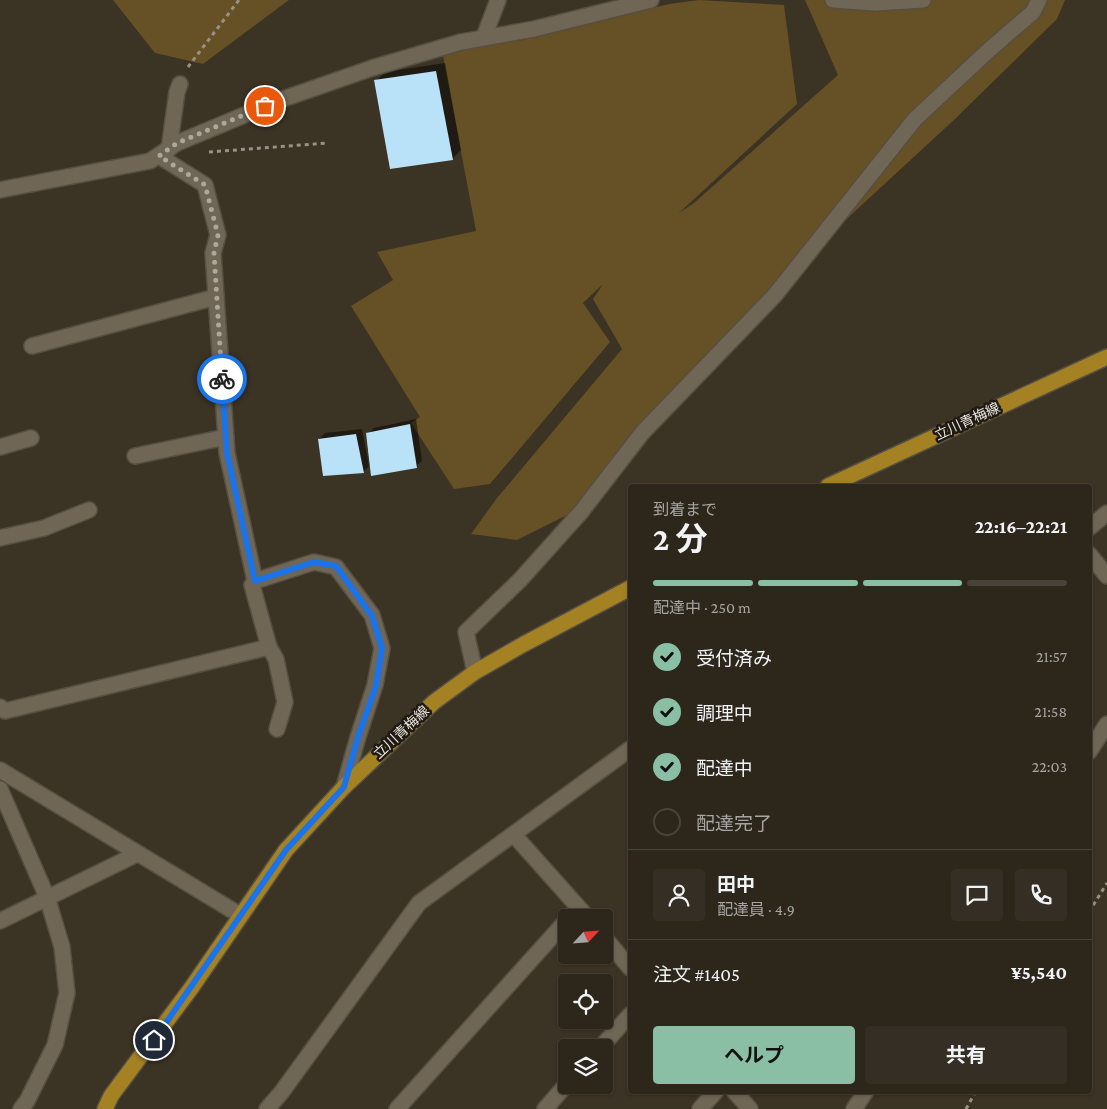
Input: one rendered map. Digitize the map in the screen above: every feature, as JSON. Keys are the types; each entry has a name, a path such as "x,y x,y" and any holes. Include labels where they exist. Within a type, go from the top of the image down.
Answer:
{"main road":[{"name":"立川青梅線","path":"832,484 1107,356"},
{"name":"立川青梅線","path":"105,1109 112,1096 192,987 286,850 344,787 434,702 475,672 628,589"}],"street":[{"path":"484,37 498,0"},
{"path":"0,190 150,161 177,143 283,99 372,68 461,42 534,29 651,0"},
{"path":"833,0 875,3 923,0"},
{"path":"475,672 466,632 520,580 581,512 642,433 775,295 916,118 988,50 1033,12 1039,0"},
{"path":"164,152 180,84"},
{"path":"164,152 205,185 218,235 214,253 227,453 255,581 252,585 269,647 276,658 285,702 278,730"},
{"path":"32,346 216,297"},
{"path":"135,456 226,437"},
{"path":"0,447 31,438"},
{"path":"0,538 44,528 89,510"},
{"path":"1092,525 1107,512"},
{"path":"1092,558 1107,576"},
{"path":"255,581 314,562 336,566 372,616 382,648 376,686 358,737 344,787"},
{"path":"0,707 5,712 269,647"},
{"path":"1092,746 1107,724"},
{"path":"267,1109 281,1094 419,903 628,753"},
{"path":"0,770 240,915"},
{"path":"0,789 5,812 47,897 62,947 67,993 55,1045 27,1101 21,1109"},
{"path":"514,834 575,909"},
{"path":"0,921 137,854"},
{"path":"397,1109 558,930"},
{"path":"613,948 628,966"},
{"path":"608,1039 628,1017"},
{"path":"544,1109 558,1094"},
{"path":"700,1109 713,1094"},
{"path":"737,1094 750,1109"},
{"path":"854,1109 864,1094"}],"path":[{"path":"180,84 183,74 239,0"},
{"path":"204,152 328,143"},
{"path":"1092,907 1107,883"},
{"path":"966,1109 974,1094"}],"shaded area":[{"path":"113,0 289,0 203,64 155,53"},
{"path":"699,0 784,5 797,104 679,213 694,203 838,75 805,0 1065,0 1057,19 956,118 787,274 573,512 517,540 471,534 497,498 622,349 593,299 603,284 583,303 610,342 490,484 454,489 411,423 420,417 351,306 393,280 377,252 476,231 443,56 482,45 523,40 669,4"}],"building":[{"path":"436,71 453,160 390,169 374,80"},
{"path":"410,424 417,468 371,476 366,433"},
{"path":"356,434 364,473 323,476 318,439"}],"way so far":[{"path":"222,379 214,253 218,235 205,185 159,156 177,143 265,106"}],"route":[{"path":"154,1040 286,850 344,787 358,737 376,686 382,648 372,616 336,566 314,562 255,581 227,453 222,379"}]}
